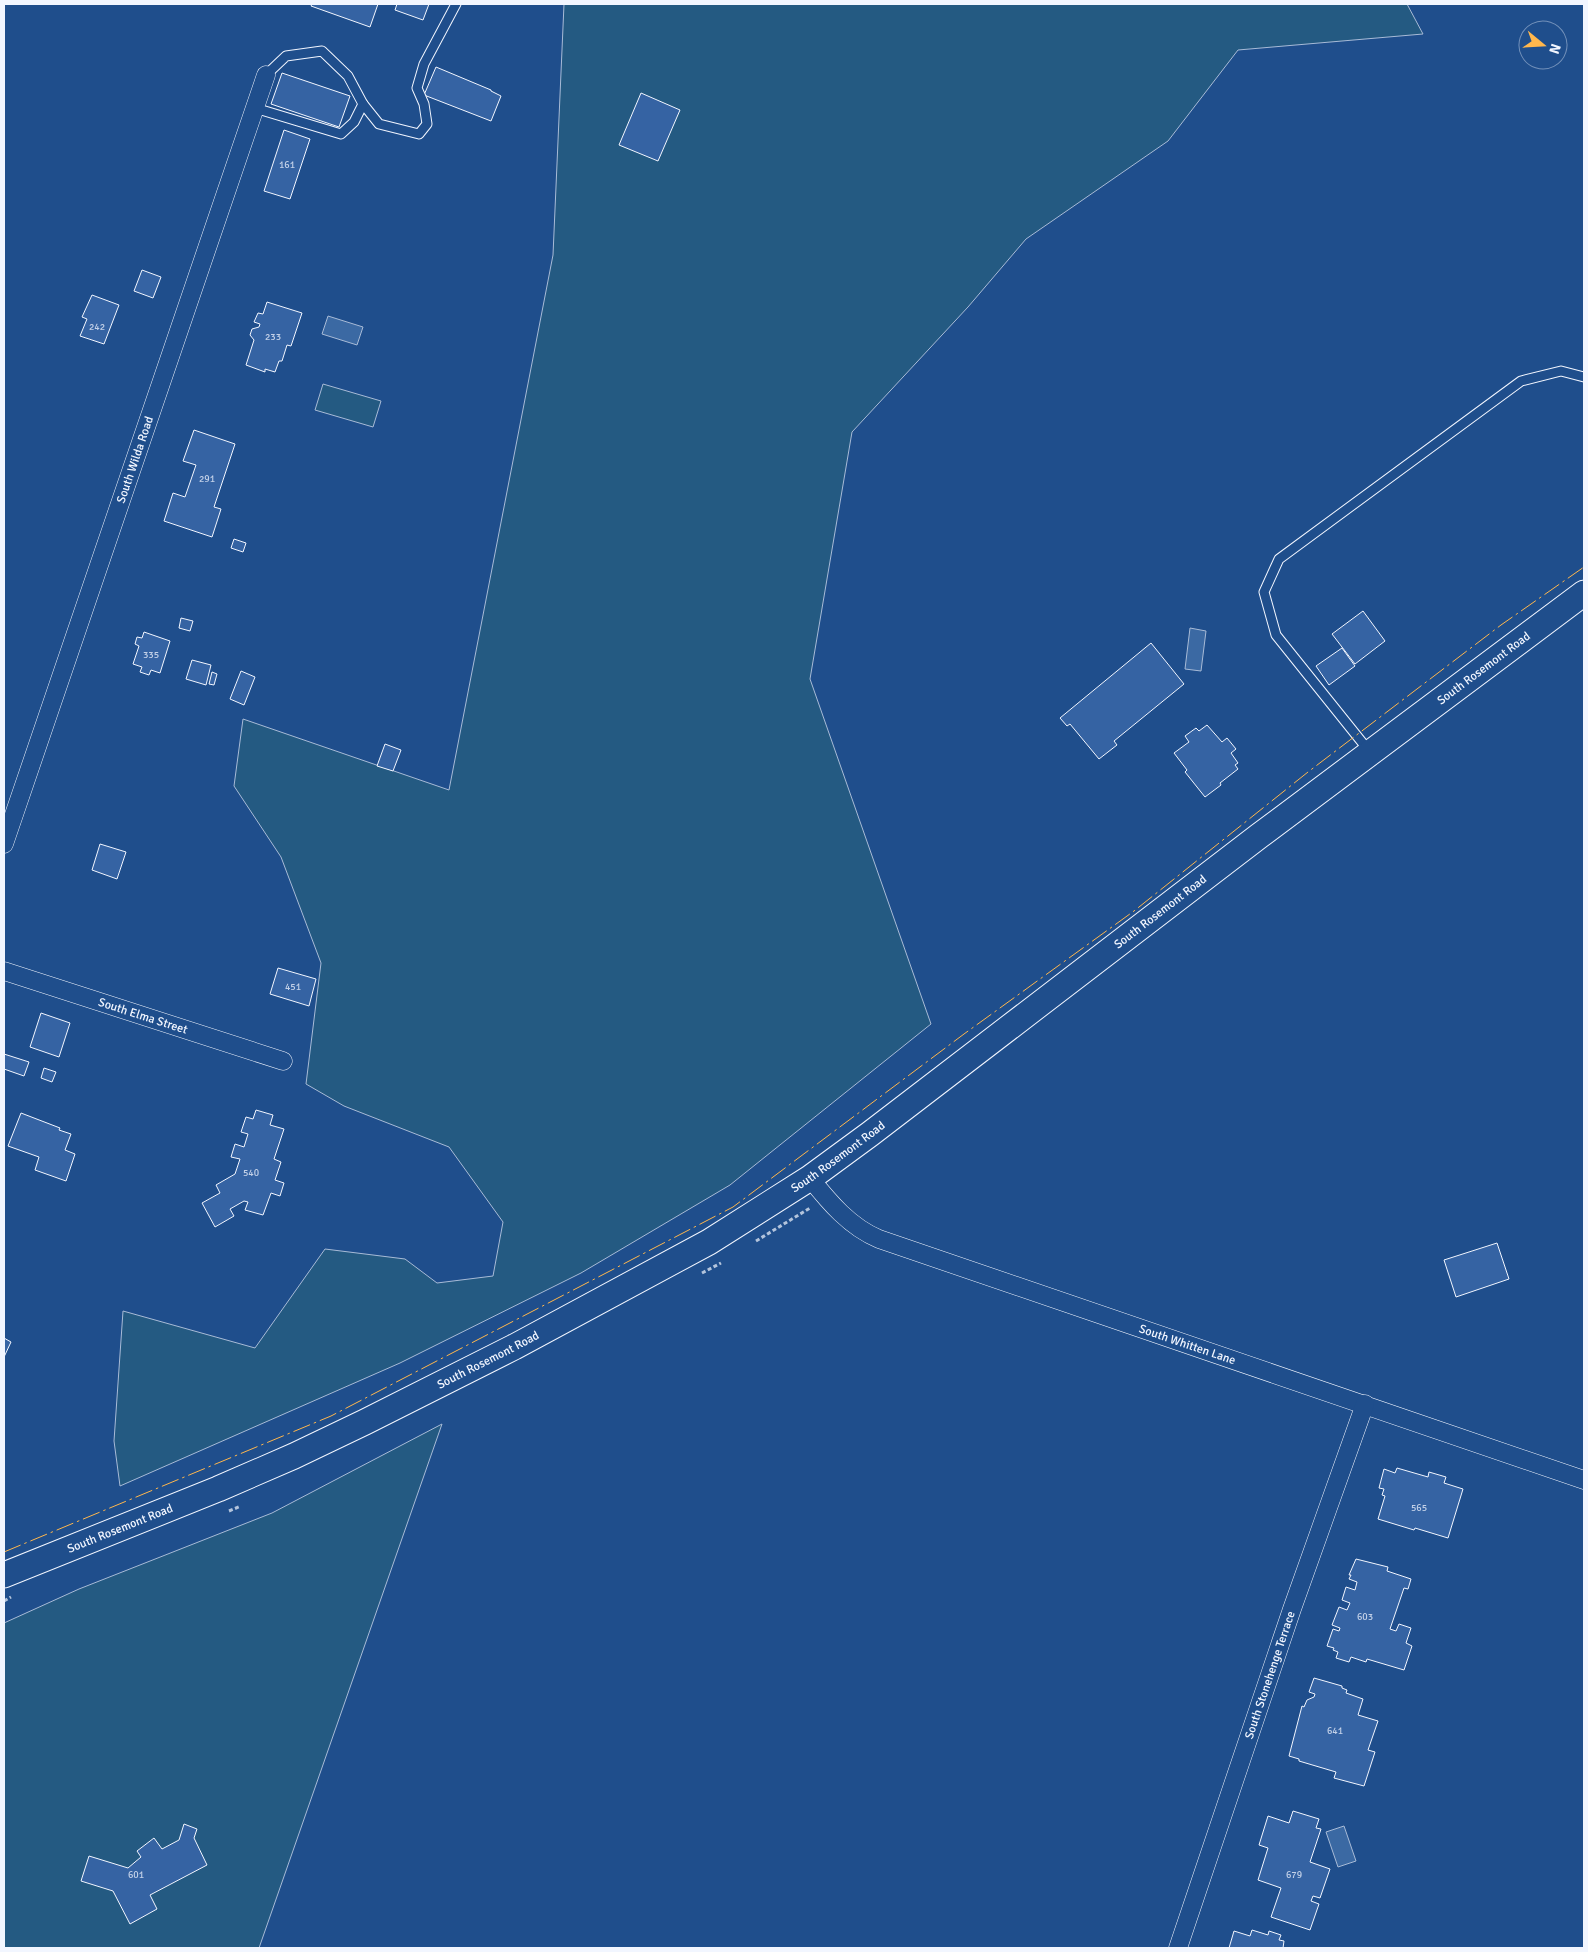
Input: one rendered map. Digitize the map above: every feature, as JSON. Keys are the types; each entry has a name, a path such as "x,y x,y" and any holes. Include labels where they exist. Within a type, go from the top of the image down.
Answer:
{"main road":[{"name":"South Rosemont Road","path":"4,1575 218,1489 339,1435 514,1347 716,1238 810,1178 1370,752 1584,593"}],"street":[{"name":"South Wilda Road","path":"4,844 266,75"},
{"name":"South Elma Street","path":"4,971 283,1062"},
{"name":"South Whitten Lane","path":"810,1178 844,1216 869,1235 878,1239 1584,1480"},
{"name":"South Stonehenge Terrace","path":"1178,1948 1292,1609 1365,1404"}],"lane":[{"path":"266,75 286,56 322,52 348,76 363,104 379,124 419,134 427,124 424,104 417,88 424,64 456,4"},
{"path":"255,108 341,134 354,122 363,104"},
{"path":"1370,752 1276,635 1264,592 1279,559 1521,381 1561,371 1584,377"}],"shaded area":[{"path":"564,4 1407,4 1423,34 1238,50 1168,141 1026,239 968,307 852,432 810,679 931,1024 730,1185 581,1273 400,1363 120,1486 114,1441 123,1311 255,1348 325,1249 405,1259 437,1283 493,1276 503,1222 449,1147 344,1106 306,1084 321,963 281,857 234,786 243,719 449,790 553,255"},
{"path":"328,316 363,327 357,345 322,334"},
{"path":"323,384 381,401 373,427 315,410"},
{"path":"1190,628 1206,631 1201,671 1185,669"},
{"path":"442,1424 259,1948 4,1948 4,1623 79,1589 272,1513"},
{"path":"1344,1826 1356,1861 1338,1867 1326,1832"}],"building":[{"path":"312,4 378,4 370,27 311,6"},
{"path":"397,4 429,4 423,20 395,10"},
{"path":"436,67 501,96 491,121 424,95"},
{"path":"282,73 350,96 339,127 271,104"},
{"path":"641,93 680,110 658,161 619,145"},
{"path":"284,130 310,139 290,199 264,191"},
{"path":"142,270 161,277 153,298 134,291"},
{"path":"92,295 119,305 104,344 80,336 87,319 82,317"},
{"path":"267,302 302,313 291,346 287,345 282,361 279,361 275,372 265,369 265,372 246,365 254,340 250,335 252,329 259,327 260,324 254,322 258,313 263,314"},
{"path":"194,430 235,444 214,507 221,509 212,537 164,521 173,493 185,497 196,465 183,461"},
{"path":"234,539 246,543 243,552 231,548"},
{"path":"1363,611 1385,641 1355,664 1332,634"},
{"path":"181,618 193,621 190,631 179,628"},
{"path":"144,632 170,641 160,673 151,670 149,675 140,672 142,667 133,664 139,646 135,644 137,637 142,638"},
{"path":"1151,643 1184,684 1114,741 1117,745 1099,759 1070,724 1067,726 1060,718"},
{"path":"1342,648 1355,666 1329,685 1316,666"},
{"path":"192,660 211,665 206,685 186,679"},
{"path":"241,671 255,677 244,705 230,699"},
{"path":"212,672 217,674 214,685 209,684"},
{"path":"1207,725 1222,742 1227,738 1236,749 1231,753 1238,763 1235,765 1238,769 1205,797 1185,772 1187,770 1174,753 1189,742 1185,736 1196,728 1199,731"},
{"path":"385,744 401,750 393,771 377,766"},
{"path":"100,844 126,852 117,879 92,870"},
{"path":"278,968 316,979 309,1006 270,994"},
{"path":"41,1013 70,1023 59,1057 30,1047"},
{"path":"4,1054 29,1062 24,1076 4,1069"},
{"path":"44,1068 56,1072 52,1082 41,1078"},
{"path":"256,1110 273,1115 270,1125 284,1129 274,1159 281,1162 275,1180 284,1183 280,1196 271,1193 263,1215 245,1210 248,1202 244,1201 230,1209 234,1216 215,1227 202,1203 220,1193 216,1185 235,1174 240,1159 231,1157 235,1144 244,1147 248,1134 241,1132 246,1117 253,1119"},
{"path":"21,1113 71,1134 65,1150 75,1154 66,1181 35,1170 39,1157 8,1146"},
{"path":"1497,1243 1509,1279 1456,1297 1444,1260"},
{"path":"4,1338 11,1342 4,1357"},
{"path":"1397,1468 1428,1477 1429,1472 1446,1477 1444,1483 1463,1489 1448,1538 1378,1519 1385,1496 1382,1495 1384,1489 1379,1488 1384,1469 1395,1473"},
{"path":"1356,1559 1388,1567 1387,1571 1411,1579 1408,1589 1404,1588 1390,1629 1396,1631 1399,1624 1411,1628 1406,1643 1412,1646 1404,1670 1367,1659 1366,1662 1351,1657 1349,1662 1336,1658 1338,1652 1333,1650 1334,1648 1327,1646 1333,1629 1339,1631 1340,1628 1332,1625 1339,1607 1347,1610 1350,1603 1342,1600 1346,1587 1355,1590 1357,1582 1349,1579 1351,1575 1349,1575"},
{"path":"1314,1678 1342,1686 1342,1688 1347,1690 1346,1693 1363,1699 1358,1715 1378,1721 1368,1750 1375,1752 1364,1786 1334,1778 1336,1772 1299,1761 1299,1759 1289,1756 1302,1706 1304,1707 1307,1700 1314,1697 1315,1694 1309,1692"},
{"path":"1293,1811 1319,1819 1316,1828 1321,1829 1310,1862 1330,1869 1320,1898 1313,1896 1311,1901 1319,1904 1310,1930 1271,1917 1281,1888 1258,1880 1268,1848 1259,1845 1268,1816 1289,1823"},
{"path":"184,1824 197,1829 194,1838 207,1865 150,1895 157,1909 130,1924 113,1891 81,1881 89,1856 128,1868 141,1857 137,1851 154,1838 162,1849 179,1840"},
{"path":"1252,1930 1268,1935 1269,1931 1281,1935 1279,1940 1284,1941 1283,1948 1229,1948 1234,1931 1250,1936"}],"power":[{"path":"4,1552 331,1416 733,1207 964,1034 1134,911 1308,772 1501,625 1584,567"}]}
